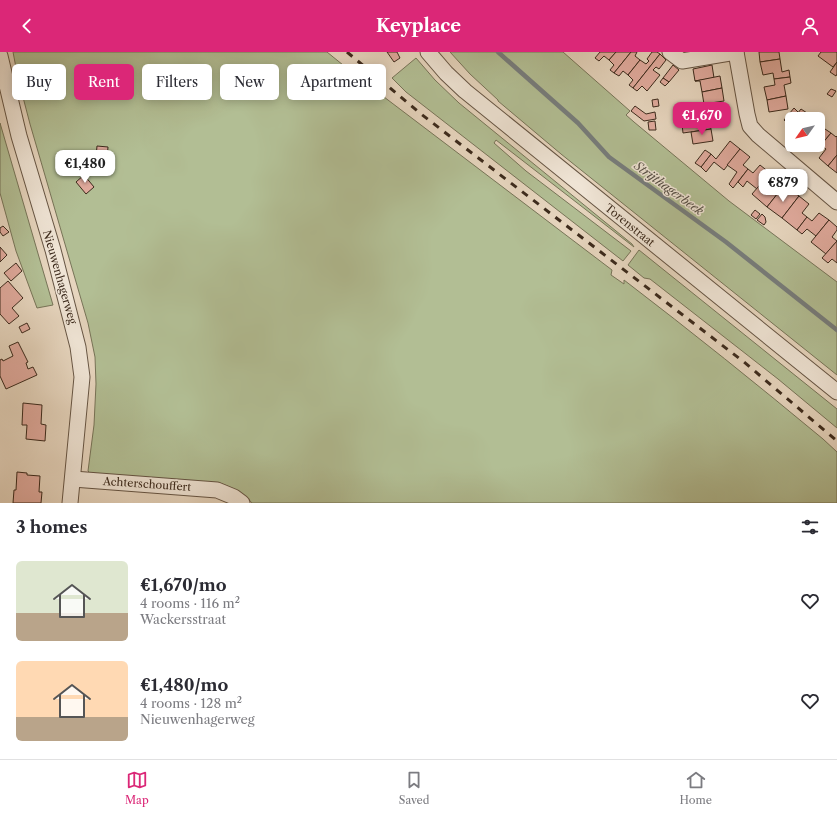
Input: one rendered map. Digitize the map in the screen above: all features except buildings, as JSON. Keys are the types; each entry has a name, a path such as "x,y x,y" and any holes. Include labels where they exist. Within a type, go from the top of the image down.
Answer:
{"street":[{"name":"Torenstraat","path":"428,52 446,73 470,96 837,392"},
{"path":"670,52 682,61 736,52 750,126 758,135 837,202"},
{"name":"Nieuwenhagerweg","path":"0,56 19,136 55,257 78,347 82,377 70,503"},
{"name":"Achterschouffert","path":"73,479 217,490 234,497 242,503"}],"green space":[{"path":"13,52 327,52 342,64 287,64 287,100 386,100 386,98 612,270 611,275 624,284 624,280 725,359 823,439 837,452 837,503 252,503 241,493 220,483 90,473 88,471 94,425 96,384 95,357 88,323 24,100 66,100 66,64 15,64"},
{"path":"450,52 563,52 630,111 626,115 634,122 729,201 837,282 837,375 561,154 498,101"},
{"path":"416,58 435,80 459,103 632,244 634,247 496,140 494,143 526,171 631,251 623,261 406,92 392,78"},
{"path":"0,123 53,305 37,308 16,251 0,193"},
{"path":"639,250 837,409 837,428 778,379 650,279 644,278 628,265"}],"waterway":[{"name":"Strijthagerbeek","path":"498,52 578,123 609,157 726,242 837,330"}],"railway":[{"path":"347,52 421,114 744,362 837,441"}]}
